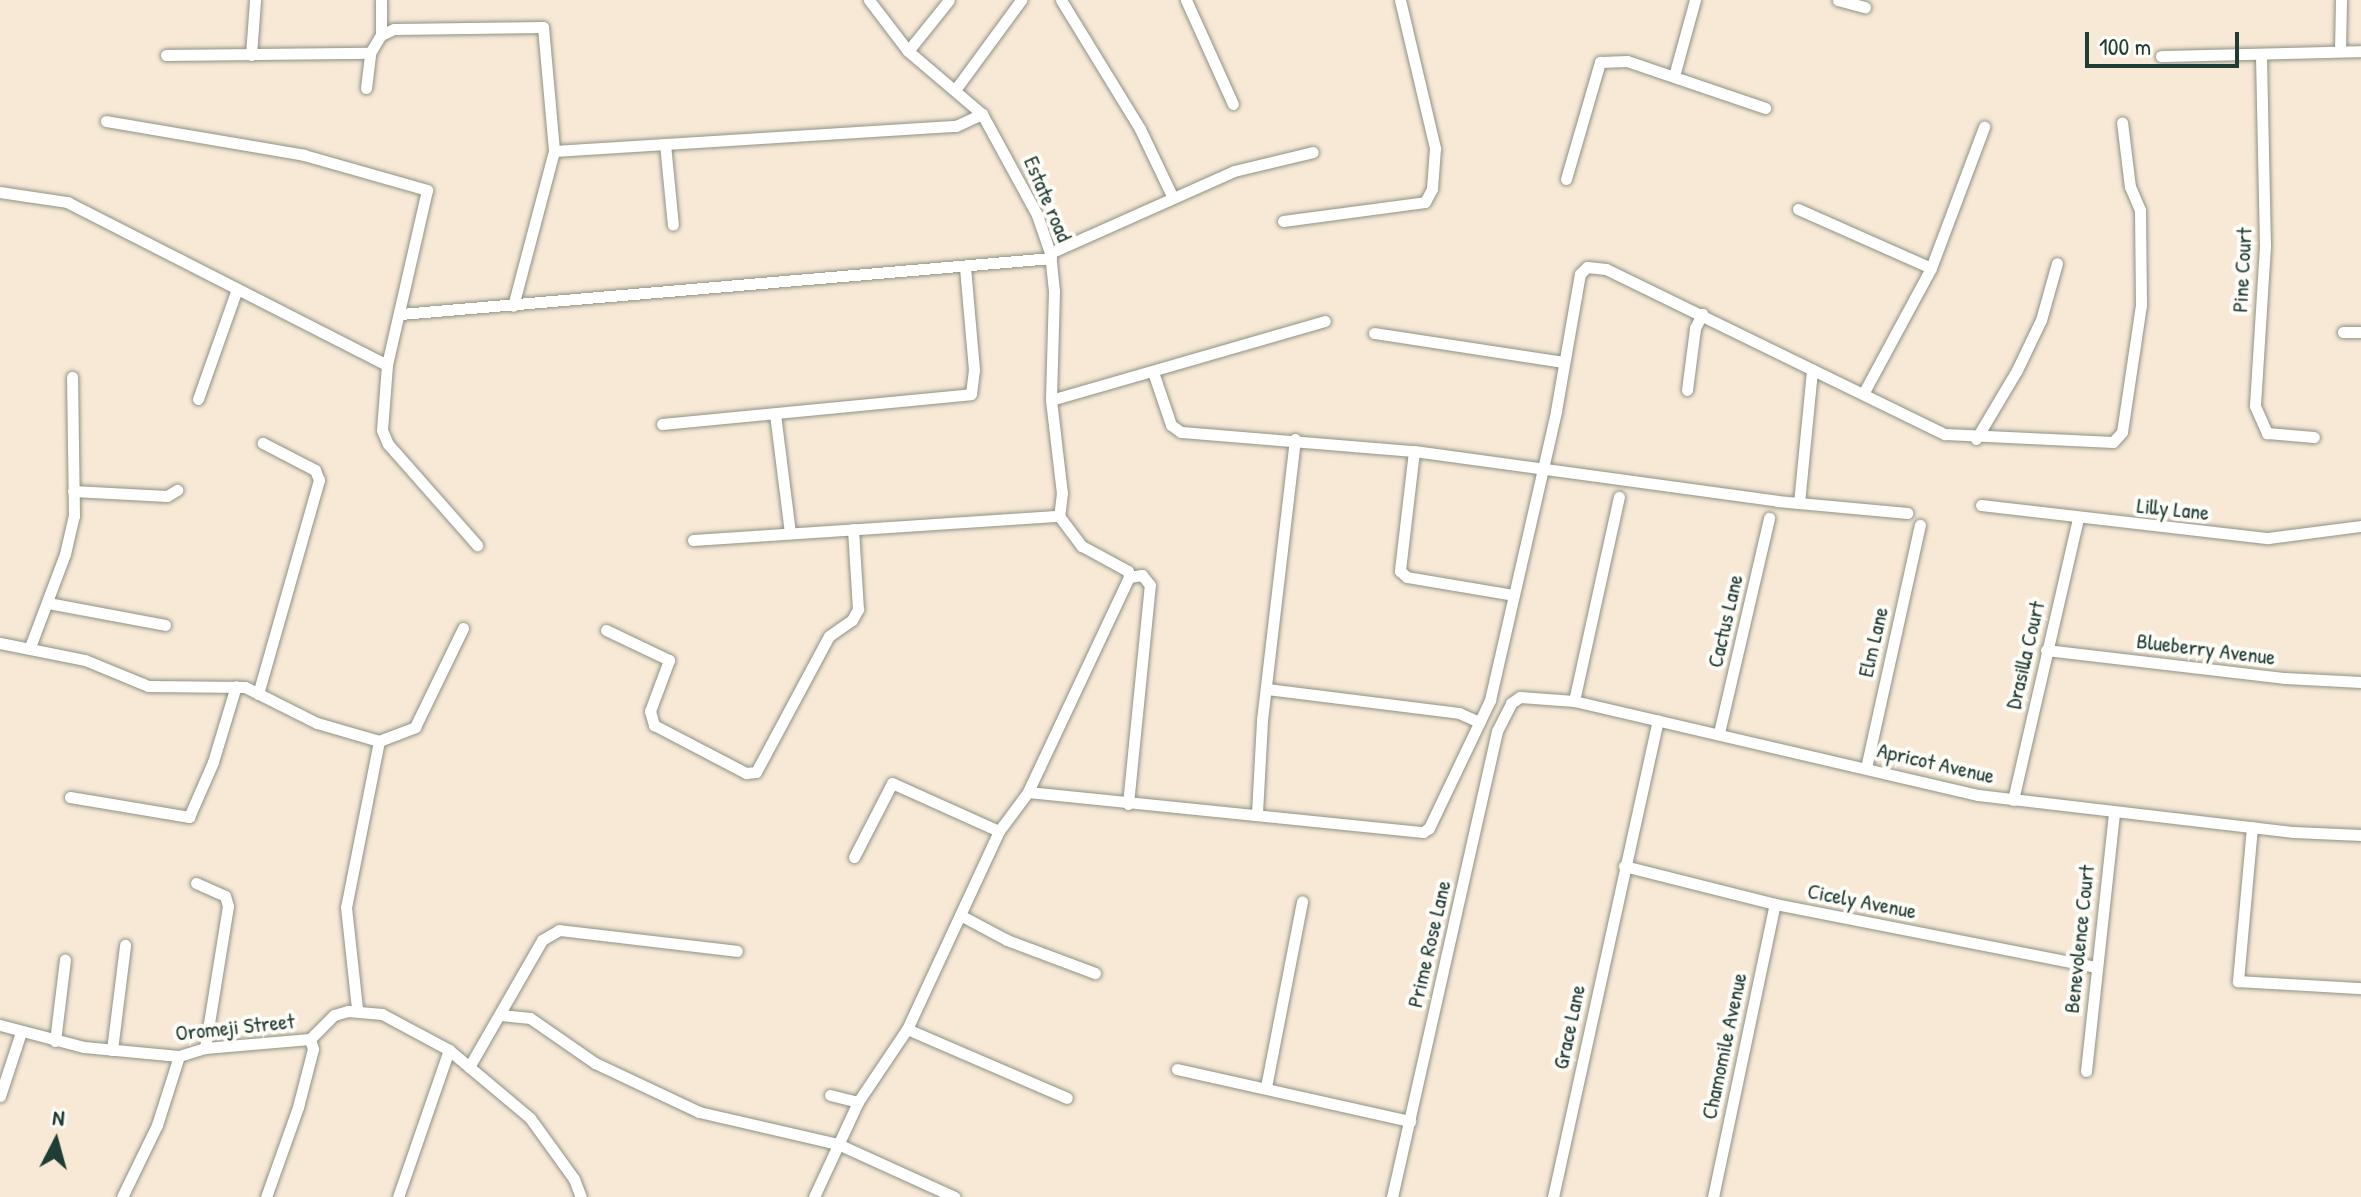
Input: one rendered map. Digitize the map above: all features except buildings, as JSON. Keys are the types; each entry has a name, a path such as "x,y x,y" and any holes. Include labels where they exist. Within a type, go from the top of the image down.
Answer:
{"street":[{"path":"251,55 255,0"},
{"path":"366,88 370,53 381,35 381,0"},
{"name":"Estate road","path":"869,0 908,51 982,114 1018,172 1051,255 1051,400 1062,493 1059,516"},
{"path":"908,51 949,0"},
{"path":"955,90 1021,0"},
{"path":"1061,0 1140,129 1173,198"},
{"path":"1186,0 1233,104"},
{"path":"1283,221 1425,202 1432,189 1435,148 1400,0"},
{"path":"1674,76 1695,0"},
{"path":"1838,0 1865,7"},
{"path":"2340,51 2341,0"},
{"path":"381,35 394,29 543,27 554,151 513,306"},
{"path":"2161,56 2261,56 2361,51"},
{"path":"166,55 370,53"},
{"name":"Pine Court","path":"2261,56 2265,246 2255,406 2267,433 2314,437"},
{"path":"1566,179 1600,62 1627,61 1765,108"},
{"path":"554,151 956,126 982,114"},
{"path":"106,121 304,155 419,184 427,190 429,202 387,365 380,413 388,444 477,545"},
{"path":"1028,792 1423,832 1490,700 1542,468 1580,274 1587,267 1606,269 1945,434 1976,439 2107,444 2122,432 2141,291 2140,210 2130,187 2122,122"},
{"path":"1863,394 1931,268 1984,127"},
{"path":"665,144 673,225"},
{"path":"401,314 965,268 1051,255 1234,171 1313,152"},
{"path":"0,192 67,202 387,365"},
{"path":"1798,209 1931,268"},
{"path":"1976,439 2023,358 2057,263"},
{"path":"662,424 971,394 974,370 965,268"},
{"path":"198,399 237,289"},
{"path":"1687,390 1695,328 1702,314"},
{"path":"1051,400 1325,321"},
{"path":"2343,332 2361,332"},
{"path":"1374,333 1563,362"},
{"path":"1799,503 1812,370"},
{"path":"1153,372 1171,425 1181,432 1414,451 1799,503 1907,513"},
{"path":"30,647 65,554 73,491 72,377"},
{"path":"775,414 790,533"},
{"path":"1257,813 1267,689 1295,439"},
{"path":"258,694 319,480 315,470 263,443"},
{"path":"1414,451 1400,571 1407,577 1513,595"},
{"path":"73,491 167,496 177,490"},
{"path":"1574,701 1619,497"},
{"name":"Lilly Lane","path":"1981,505 2078,519 2268,538 2361,526"},
{"path":"693,540 1059,516 1082,546 1128,571 1129,577 1028,792 999,831 907,1029 858,1102 814,1197"},
{"name":"Cactus Lane","path":"1719,733 1769,518"},
{"name":"Drasilla Court","path":"2013,800 2078,519"},
{"name":"Elm Lane","path":"1866,768 1920,525"},
{"path":"606,630 669,660 650,711 654,725 746,773 756,772 829,636 852,620 858,609 853,529"},
{"path":"1128,804 1150,585 1142,575 1129,577"},
{"path":"48,603 165,625"},
{"path":"0,643 85,660 148,686 236,686 317,723 379,741 415,727 463,628"},
{"name":"Blueberry Avenue","path":"2046,650 2361,682"},
{"path":"70,797 189,817 213,762 236,686"},
{"path":"1267,689 1445,711 1479,722"},
{"name":"Apricot Avenue","path":"1511,703 1532,694 1574,701 2013,800 2252,827 2361,835"},
{"name":"Prime Rose Lane","path":"1392,1197 1497,731 1511,703"},
{"name":"Grace Lane","path":"1553,1197 1658,720"},
{"path":"379,741 346,907 357,1009 382,1014 449,1050 530,1118 574,1179 581,1197"},
{"path":"854,857 892,783 999,831"},
{"name":"Benevolence Court","path":"2086,1071 2114,812"},
{"path":"2252,827 2238,981 2361,988"},
{"name":"Cicely Avenue","path":"1624,866 1775,904 2095,967"},
{"path":"196,883 225,896 228,906 205,1048"},
{"path":"1266,1087 1302,901"},
{"name":"Chamomile Avenue","path":"1713,1197 1775,904"},
{"path":"960,915 1007,940 1095,973"},
{"path":"469,1067 542,940 559,930 737,951"},
{"path":"112,1050 125,945"},
{"path":"55,1041 65,960"},
{"name":"Oromeji Street","path":"0,1025 55,1041 179,1056 205,1048 310,1039 334,1015 357,1009"},
{"path":"501,1015 530,1018 595,1063 699,1112 838,1144 955,1197"},
{"path":"907,1029 1067,1098"},
{"path":"0,1096 21,1032"},
{"path":"266,1197 298,1107 313,1049 310,1039"},
{"path":"398,1197 449,1050"},
{"path":"122,1197 157,1125 179,1056"},
{"path":"1177,1069 1410,1121"},
{"path":"830,1095 858,1102"}]}
